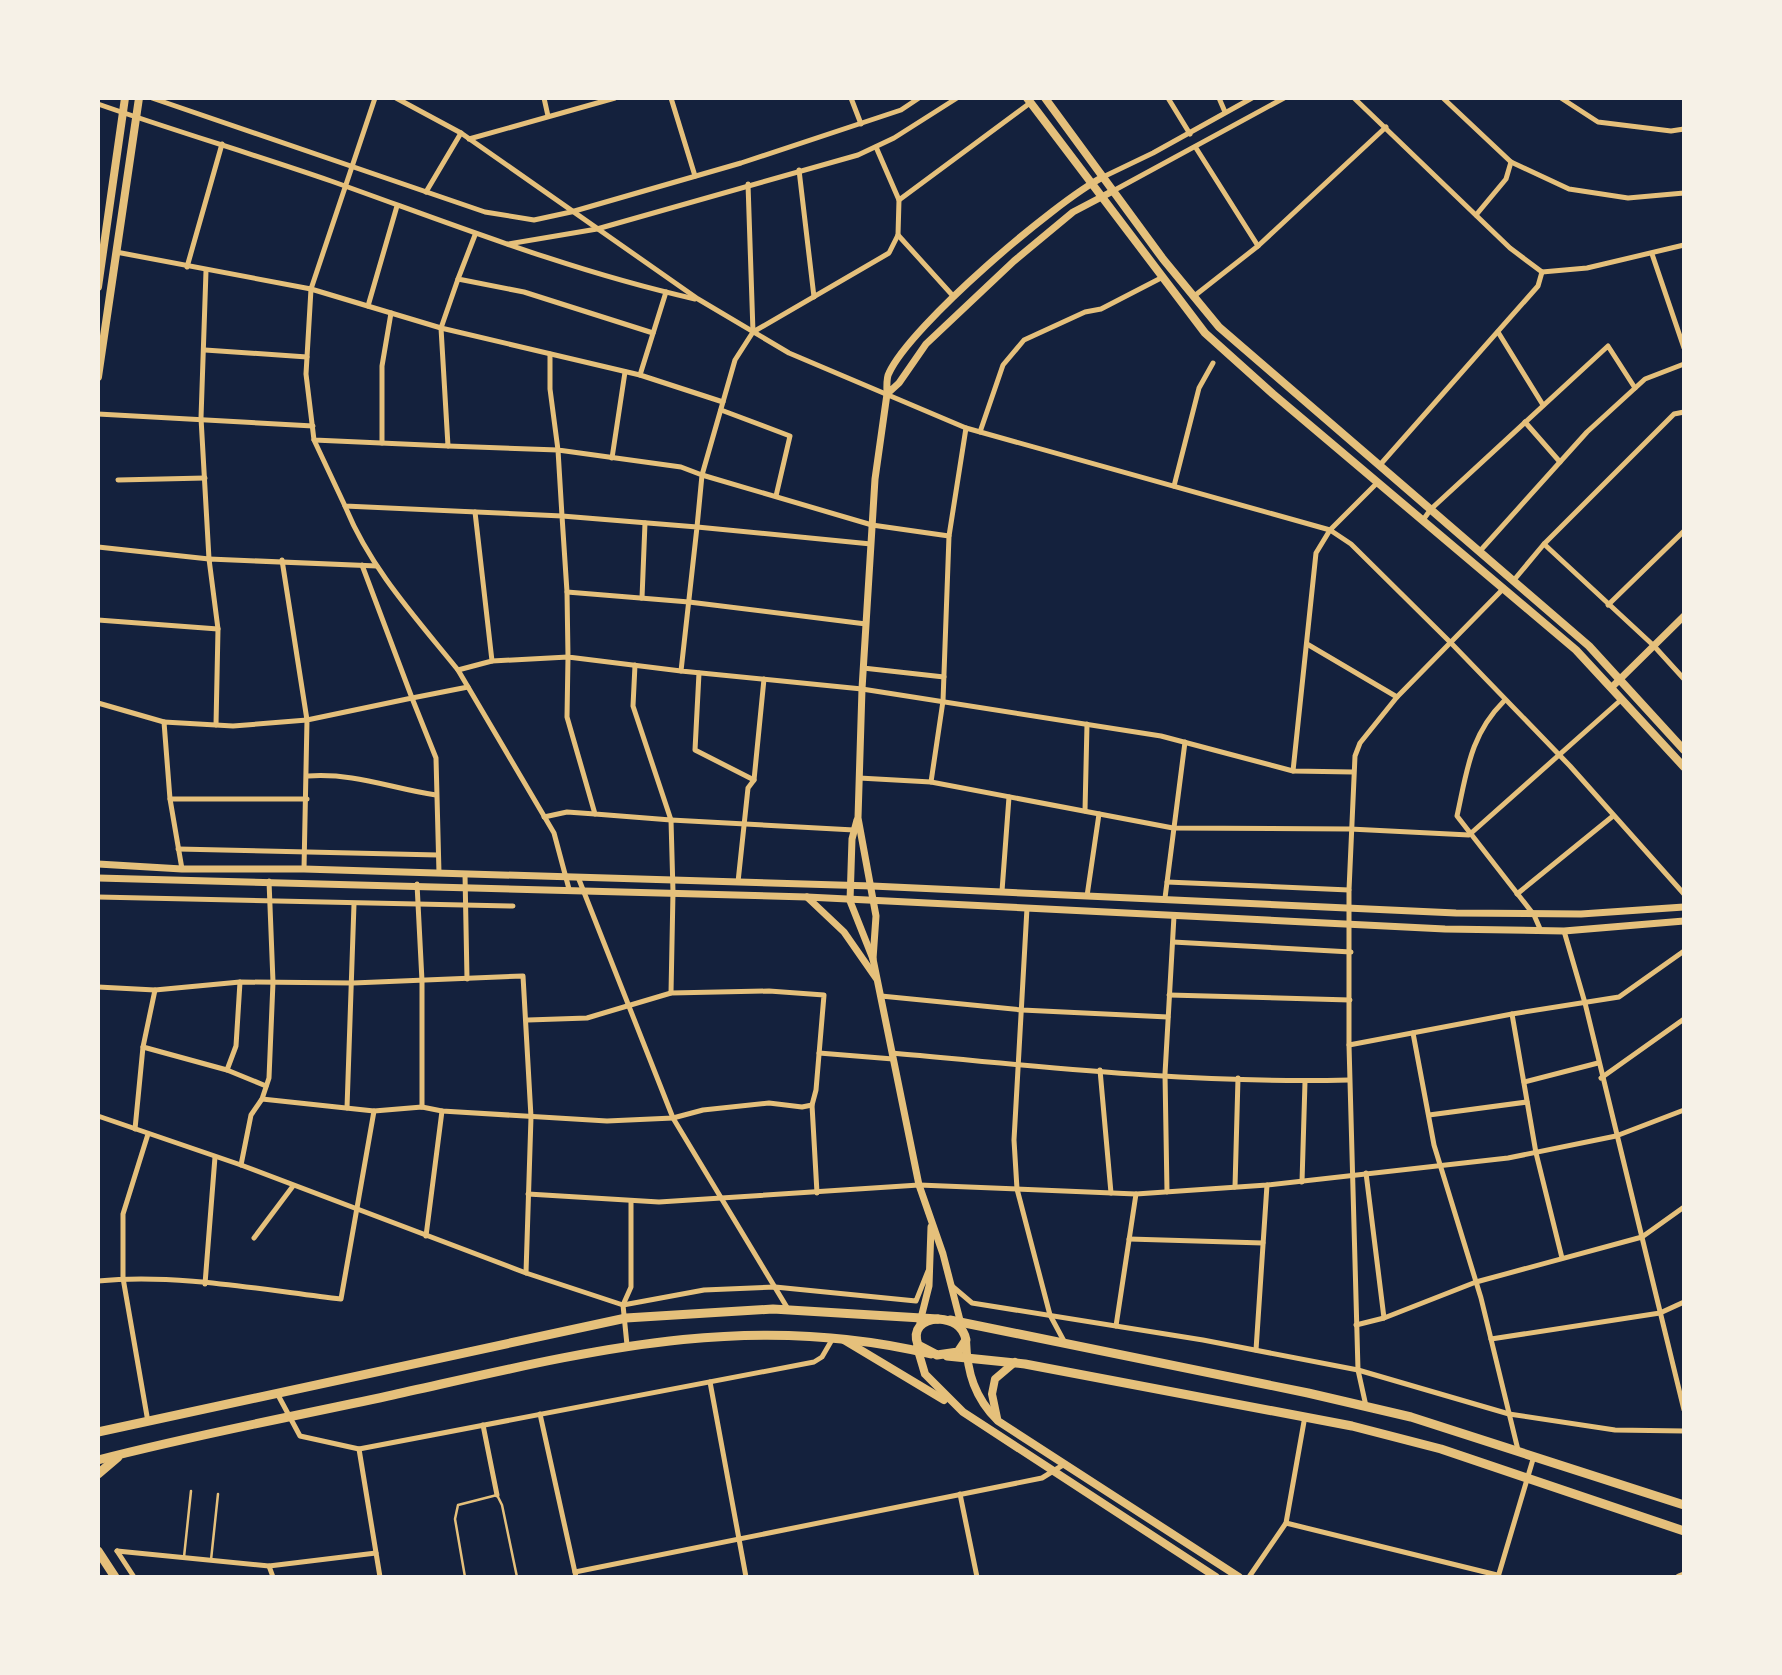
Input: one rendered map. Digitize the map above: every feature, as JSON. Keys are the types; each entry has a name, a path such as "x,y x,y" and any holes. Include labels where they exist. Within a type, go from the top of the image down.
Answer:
{"main road":[{"path":"98,287 125,98"},
{"path":"98,377 139,98"},
{"path":"1045,98 1193,297 1237,345 1514,580 1620,678 1684,750"},
{"path":"1029,101 1161,278 1223,350 1504,588 1612,686 1684,767"},
{"path":"1357,464 1366,455"},
{"path":"1623,698 1632,691"},
{"path":"98,1432 624,1319 727,1309 788,1309 950,1320 963,1332 1066,1345 1366,1406 1534,1455 1684,1506"},
{"path":"938,1319 922,1324 916,1336 917,1351 925,1374 963,1412"},
{"path":"947,1356 958,1352 963,1332"},
{"path":"963,1332 966,1357 977,1395 998,1421 1239,1577"},
{"path":"98,1460 627,1345 715,1335 835,1336 931,1354 1015,1362 1305,1416 1400,1437 1684,1531"},
{"path":"835,1336 878,1359 963,1412 1216,1577"},
{"path":"916,1336 922,1349 931,1354"},
{"path":"998,1421 993,1405 993,1385 1001,1371 1015,1362"},
{"path":"98,1474 122,1454"},
{"path":"98,1550 115,1577"}],"street":[{"path":"152,98 485,212 534,220 695,176 861,124 901,110 919,98"},
{"path":"375,98 311,289 307,357 314,440 355,530 377,566 458,670 554,833 568,877 569,889"},
{"path":"396,98 461,134 698,299 789,353 966,428 1330,530 1350,544 1452,644 1560,757 1684,894"},
{"path":"544,98 548,117"},
{"path":"468,139 615,98"},
{"path":"671,98 695,176"},
{"path":"851,98 861,124"},
{"path":"505,245 597,229 748,184 858,155 957,98"},
{"path":"1168,98 1190,134"},
{"path":"1219,98 1225,112"},
{"path":"873,959 874,900 858,818 859,778 872,525 888,374 914,337 954,297 1062,204 1090,184 1190,134 1252,98"},
{"path":"887,394 926,344 1014,261 1066,217 1284,98"},
{"path":"1354,98 1367,107 1510,248 1542,272 1587,268 1684,245"},
{"path":"1364,98 1367,107"},
{"path":"1443,98 1511,162 1569,189 1628,198 1684,193"},
{"path":"1561,98 1598,122 1671,131 1684,129"},
{"path":"899,200 1029,101"},
{"path":"98,104 222,144 505,245 698,299"},
{"path":"1193,297 1258,246 1386,127"},
{"path":"426,192 461,134"},
{"path":"187,267 222,144"},
{"path":"681,671 702,475 736,360 754,332 889,253 898,235 899,200 876,147"},
{"path":"1196,148 1258,246"},
{"path":"1476,215 1506,179 1511,162"},
{"path":"799,170 814,297"},
{"path":"748,184 754,332"},
{"path":"368,306 397,206"},
{"path":"448,446 441,328 475,235"},
{"path":"898,235 954,297"},
{"path":"116,252 311,289 441,328 640,375 723,402"},
{"path":"1652,254 1684,348"},
{"path":"206,271 201,418 209,559 218,629 216,726"},
{"path":"1379,466 1538,286 1542,272"},
{"path":"980,432 1003,365 1024,340 1085,312 1101,309 1161,278"},
{"path":"458,279 524,292 653,333"},
{"path":"640,375 666,292"},
{"path":"382,443 382,366 391,313"},
{"path":"1498,332 1543,405"},
{"path":"1423,520 1431,509 1608,346 1635,388"},
{"path":"205,350 307,357"},
{"path":"550,354 567,592 567,717 595,814"},
{"path":"1174,486 1199,388 1213,363"},
{"path":"1480,551 1587,432 1635,388 1645,379 1684,364"},
{"path":"612,457 625,372"},
{"path":"721,410 790,436 776,496"},
{"path":"1514,580 1544,544 1674,414 1684,412"},
{"path":"98,414 313,426"},
{"path":"1525,422 1560,462"},
{"path":"931,782 943,701 949,536 966,428"},
{"path":"314,440 558,450 681,467 872,525 949,536"},
{"path":"118,480 205,478"},
{"path":"1293,771 1316,553 1330,530 1378,482"},
{"path":"345,506 562,516 871,544"},
{"path":"475,512 492,661"},
{"path":"642,598 645,523"},
{"path":"1608,604 1684,531"},
{"path":"1544,544 1654,646 1684,679"},
{"path":"98,547 209,559 282,559 377,566"},
{"path":"282,559 307,720 308,776 304,869"},
{"path":"362,565 436,758 439,873"},
{"path":"1366,1406 1358,1370 1349,1080 1349,890 1353,772 1360,743 1397,697 1452,644 1504,588"},
{"path":"567,592 688,601 866,624"},
{"path":"1612,686 1684,616"},
{"path":"98,620 218,629"},
{"path":"1307,644 1397,697"},
{"path":"458,670 492,661 568,657 862,689 1185,742 1293,771 1353,772"},
{"path":"635,665 633,706 671,820 671,993"},
{"path":"863,668 944,677"},
{"path":"699,673 695,750 754,780"},
{"path":"738,882 748,788 754,780 764,679"},
{"path":"98,703 164,722 216,726 307,720 468,687"},
{"path":"859,778 931,782 1173,828 1350,829 1469,835 1560,757 1623,698"},
{"path":"1504,701 1490,715 1476,736 1457,816 1469,835 1534,915 1541,931"},
{"path":"164,722 170,799 182,869"},
{"path":"1085,811 1087,724"},
{"path":"1165,898 1185,742"},
{"path":"308,776 337,774 364,778 401,790 436,795"},
{"path":"1002,891 1009,797"},
{"path":"170,799 307,799"},
{"path":"544,817 567,812 854,830"},
{"path":"1087,895 1099,814"},
{"path":"1517,894 1613,816"},
{"path":"858,818 854,830 850,901 873,959 919,1185 963,1332"},
{"path":"178,849 438,855"},
{"path":"98,864 182,869 304,869 872,886 1165,898 1349,909 1534,915 1684,907"},
{"path":"465,874 467,979"},
{"path":"578,877 673,1118 788,1309"},
{"path":"98,878 673,892 1541,931 1684,920"},
{"path":"241,1165 251,1115 262,1099 266,1086 273,982 269,881"},
{"path":"1167,882 1349,890"},
{"path":"416,884 422,981 422,1107"},
{"path":"98,897 270,903 513,906"},
{"path":"807,897 844,932 878,980"},
{"path":"347,1108 354,904"},
{"path":"1027,908 1014,1140 1017,1189 1051,1315 1066,1345"},
{"path":"1167,1192 1164,1074 1174,916"},
{"path":"1564,931 1585,1003 1601,1078 1684,1406"},
{"path":"1173,942 1351,952"},
{"path":"1349,1045 1619,997 1684,951"},
{"path":"98,987 155,990 240,982 353,983 523,976 528,1020 531,1117 526,1273"},
{"path":"227,1070 236,1046 240,982"},
{"path":"135,1129 143,1047 155,990"},
{"path":"528,1020 587,1018 671,993 769,991 824,995 812,1105 817,1194"},
{"path":"1169,995 1350,1000"},
{"path":"881,996 1022,1010 1168,1017"},
{"path":"1512,1014 1536,1153 1562,1258"},
{"path":"1601,1078 1684,1019"},
{"path":"1413,1033 1440,1165 1476,1282 1518,1450"},
{"path":"143,1047 227,1070 266,1086"},
{"path":"819,1052 1306,1082 1349,1080"},
{"path":"1524,1082 1598,1063"},
{"path":"1100,1070 1111,1193"},
{"path":"1235,1187 1238,1078"},
{"path":"1302,1182 1306,1082"},
{"path":"262,1099 374,1111 422,1107 442,1111 607,1121 673,1118 704,1110 769,1103 802,1107 812,1105"},
{"path":"1429,1115 1527,1102"},
{"path":"527,1194 659,1202 720,1196 817,1194 919,1185 1136,1194 1267,1185 1536,1153 1616,1136 1684,1110"},
{"path":"98,1281 123,1278 341,1298 374,1111"},
{"path":"426,1236 442,1111"},
{"path":"98,1116 241,1165 526,1273 623,1305 704,1290 775,1287 916,1301 930,1268"},
{"path":"148,1134 123,1214 123,1278 149,1422"},
{"path":"205,1284 215,1157"},
{"path":"1366,1173 1384,1318"},
{"path":"1256,1350 1267,1185"},
{"path":"254,1238 292,1186"},
{"path":"1116,1326 1136,1194"},
{"path":"627,1345 623,1305 631,1287 632,1201"},
{"path":"1356,1325 1384,1318 1476,1282 1642,1237 1684,1207"},
{"path":"916,1336 930,1268 932,1223"},
{"path":"1129,1239 1263,1243"},
{"path":"950,1284 972,1303 1256,1350 1358,1370 1508,1414 1615,1430 1684,1431"},
{"path":"1491,1339 1660,1314 1684,1301"},
{"path":"278,1395 300,1436 359,1448 818,1361 835,1336"},
{"path":"710,1382 746,1577"},
{"path":"540,1414 576,1575 1054,1473 1063,1465"},
{"path":"1249,1577 1286,1523 1305,1416"},
{"path":"483,1425 497,1495"},
{"path":"359,1448 380,1577"},
{"path":"1286,1523 1497,1576 1534,1455"},
{"path":"960,1494 977,1577"},
{"path":"134,1577 117,1551 269,1566 376,1553"},
{"path":"269,1566 274,1577"},
{"path":"1679,1577 1684,1575"}],"lane":[{"path":"184,1558 191,1491"},
{"path":"211,1560 218,1493"},
{"path":"465,1577 456,1523 457,1505 497,1495 502,1505 517,1577"}]}
